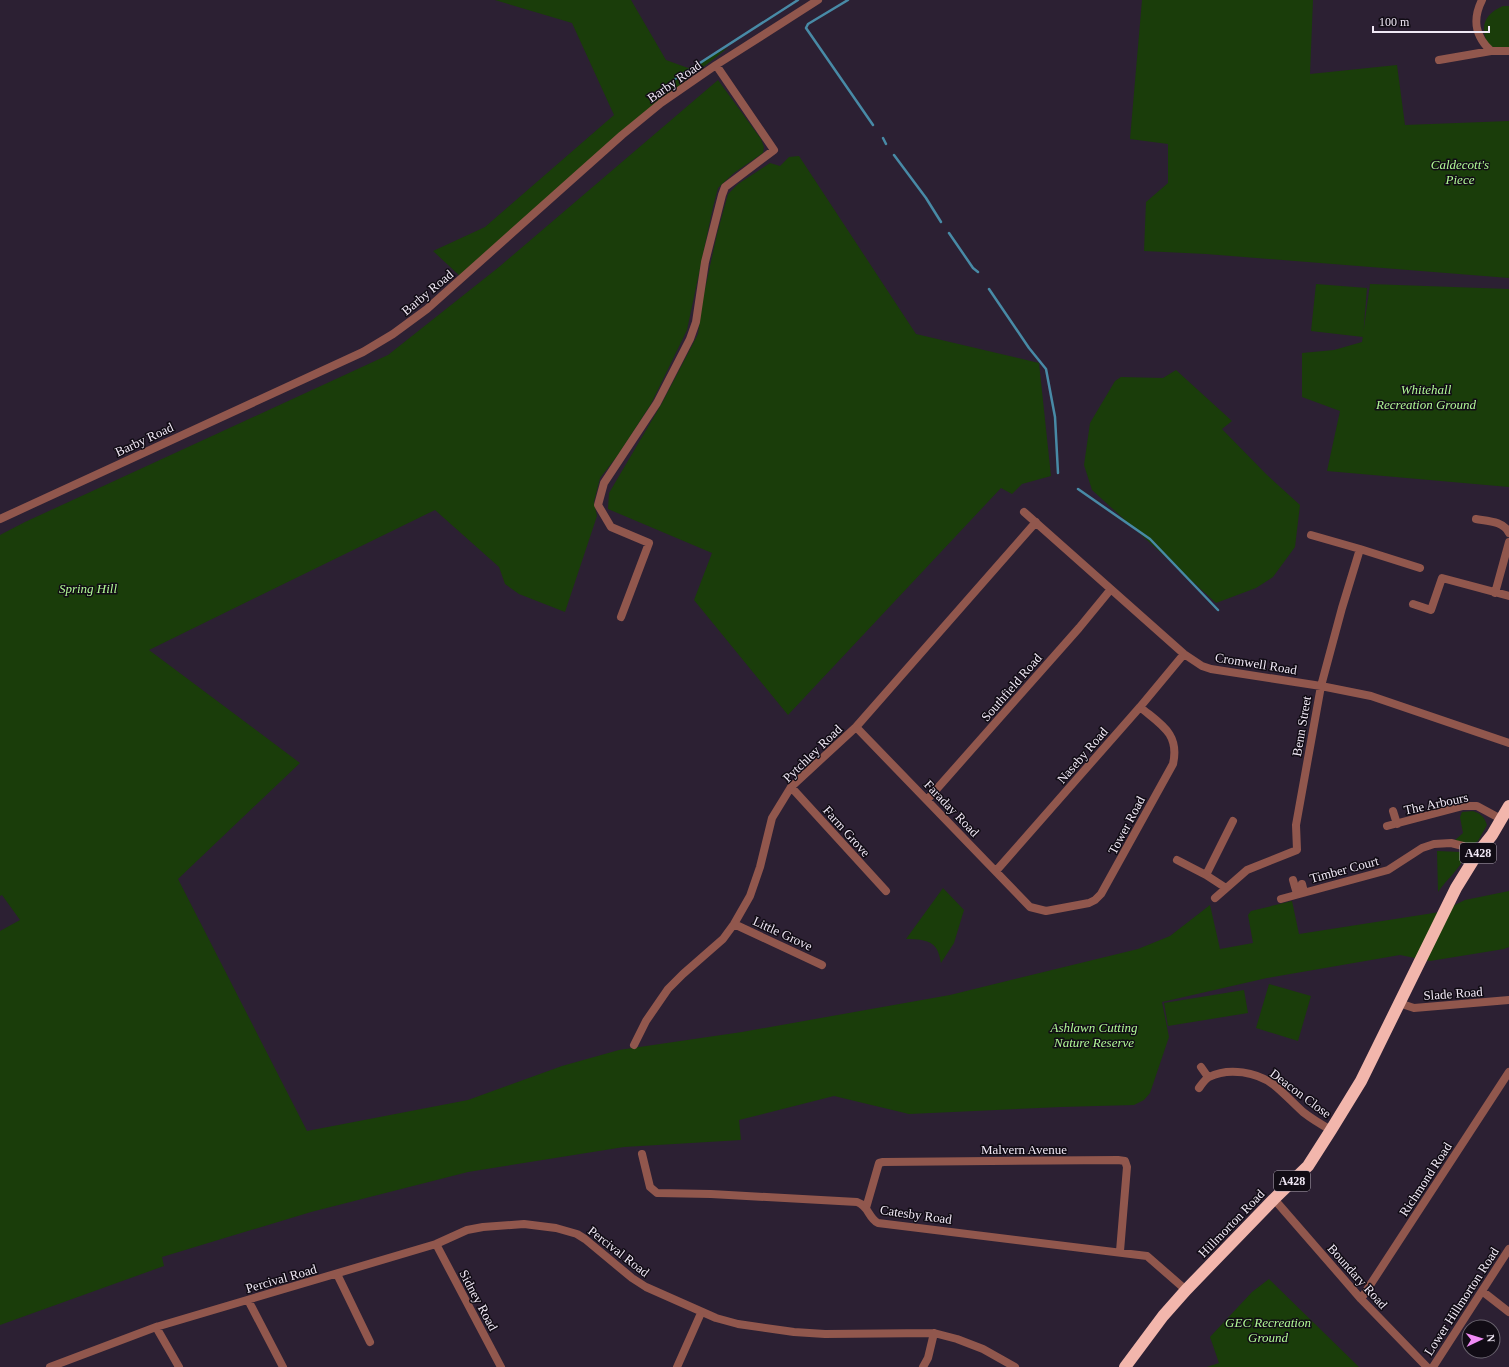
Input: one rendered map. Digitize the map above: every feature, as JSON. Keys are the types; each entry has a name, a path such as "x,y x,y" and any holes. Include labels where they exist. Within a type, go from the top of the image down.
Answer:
{"highway":[{"name":"A428","path":"1477,854 1509,806"},
{"name":"Hillmorton Road","path":"1125,1367 1163,1316 1186,1290 1308,1166 1361,1081 1449,901 1477,854"}],"street":[{"name":"Barby Road","path":"0,518 363,352 394,334 427,309 628,130 662,103 716,65 818,0"},
{"path":"1482,0 1477,10 1476,22 1478,36 1483,44 1491,51"},
{"path":"1439,60 1491,51 1509,51"},
{"path":"621,617 649,543 611,527 598,505 604,483 657,403 690,339 696,322 705,262 725,187 774,150 716,65"},
{"name":"Cromwell Road","path":"1024,512 1184,654 1202,666 1211,669 1321,686 1371,696 1509,742"},
{"path":"1476,519 1501,524 1507,528 1509,533"},
{"name":"Pytchley Road","path":"634,1045 646,1021 668,989 723,939 734,924 750,896 760,867 772,818 791,787 856,727 1036,522"},
{"path":"1312,535 1420,568"},
{"path":"1495,593 1509,542"},
{"name":"Benn Street","path":"1226,888 1247,870 1297,850 1296,825 1321,686 1360,549"},
{"path":"1412,604 1431,610 1442,578 1509,596"},
{"name":"Southfield Road","path":"927,800 1079,628 1111,589"},
{"name":"Naseby Road","path":"996,871 1140,707 1184,654"},
{"name":"Tower Road","path":"1030,906 1046,911 1088,903 1095,900 1106,886 1173,764 1175,752 1174,745 1168,731 1140,707"},
{"name":"Faraday Road","path":"856,727 1030,906"},
{"name":"Farm Grove","path":"791,787 886,891"},
{"name":"The Arbours","path":"1387,826 1462,806 1477,806 1501,819"},
{"name":"The Arbours","path":"1393,811 1397,824"},
{"path":"1206,875 1233,821"},
{"name":"Timber Court","path":"1281,899 1301,890 1388,870 1422,848 1434,844 1451,843 1463,846 1477,854"},
{"path":"1177,860 1206,875 1226,888 1215,898"},
{"path":"1293,880 1301,890"},
{"name":"Little Grove","path":"734,924 822,965"},
{"name":"Slade Road","path":"1399,1003 1414,1008 1509,1000"},
{"path":"1199,1088 1208,1077 1201,1067"},
{"name":"Deacon Close","path":"1208,1077 1223,1072 1241,1072 1264,1078 1304,1112 1331,1130"},
{"name":"Richmond Road","path":"1361,1298 1509,1072"},
{"name":"Catesby Road","path":"642,1154 650,1187 657,1193 711,1194 850,1202 861,1204 866,1208 872,1220 878,1223 1120,1251 1147,1256 1186,1290"},
{"name":"Malvern Avenue","path":"866,1208 879,1164 883,1162 1125,1161 1127,1167 1120,1251"},
{"name":"Boundary Road","path":"1274,1199 1361,1298 1428,1367"},
{"name":"Percival Road","path":"50,1367 156,1327 436,1244 467,1230 483,1227 524,1224 556,1228 577,1234 632,1278 646,1287 701,1313 738,1324 794,1332 840,1335 934,1333 957,1339 983,1350 1015,1367"},
{"name":"Sidney Road","path":"436,1244 501,1367"},
{"name":"Lower Hillmorton Road","path":"1433,1367 1509,1248"},
{"path":"337,1274 370,1342"},
{"path":"1482,1291 1509,1312"},
{"path":"248,1300 283,1367"},
{"path":"678,1367 701,1313"},
{"path":"156,1327 179,1367"},
{"path":"923,1367 928,1358 934,1333"}],"green space":[{"path":"495,0 631,0 666,60 688,68 729,47 625,128 461,277 433,251 485,227 614,115 572,23"},
{"name":"Caldecott's Piece","path":"1142,0 1313,0 1310,74 1397,65 1405,125 1509,121 1509,278 1206,254 1144,251 1146,202 1168,183 1168,144 1130,139"},
{"path":"1503,6 1509,6 1509,54 1492,50 1485,37 1484,31 1486,19 1490,14"},
{"path":"718,80 761,139 764,147 763,153 734,173 718,188 687,330 651,404 618,455 600,478 594,502 597,516 565,612 519,594 505,584 499,567 435,510 149,650 300,763 178,879 307,1131 468,1100 562,1066 619,1050 742,1032 950,995 1138,949 1170,936 1210,905 1220,949 1253,943 1248,915 1251,911 1292,901 1299,934 1440,912 1465,900 1509,891 1509,947 1430,961 1400,955 1267,978 1162,1002 1169,1037 1150,1093 1144,1100 1134,1105 909,1114 834,1096 739,1120 741,1140 624,1147 468,1172 311,1212 162,1257 164,1266 0,1325 0,931 20,920 2,895 0,896 0,535 25,522 388,355 499,267"},
{"path":"799,156 916,334 1039,363 1051,476 1022,484 1012,494 1001,488 788,715 694,600 712,553 608,509 609,493 662,403 698,334 703,298 717,234 728,194 738,184 770,163 780,166 789,157"},
{"path":"1316,284 1367,288 1363,337 1311,331"},
{"name":"Whitehall Recreation Ground","path":"1370,284 1509,289 1509,487 1327,471 1340,411 1302,397 1302,353 1334,350 1362,342"},
{"path":"1176,370 1232,421 1222,429 1266,474 1300,505 1295,547 1273,577 1256,588 1216,603 1092,490 1084,465 1090,423 1115,381 1121,377 1163,378"},
{"path":"1473,811 1482,816 1487,825 1478,841 1470,846 1454,841 1463,833 1460,817 1462,812"},
{"path":"1437,851 1461,852 1465,856 1460,866 1438,892"},
{"path":"943,888 964,910 954,943 941,963 937,950 933,945 927,941 906,939"},
{"path":"1269,984 1311,996 1298,1041 1256,1028"},
{"path":"1244,990 1248,1013 1168,1026 1164,1003"},
{"name":"GEC Recreation Ground","path":"1269,1279 1359,1367 1207,1367 1219,1363 1210,1337 1252,1292"}],"waterway":[{"path":"675,79 798,0"},
{"path":"848,0 808,24 806,28 873,125"},
{"path":"883,138 886,144"},
{"path":"894,155 926,198 941,222"},
{"path":"949,233 973,268 978,272"},
{"path":"989,289 1029,348 1046,369 1055,417 1058,473"},
{"path":"1078,489 1150,539 1218,610"}],"park label":[{"name":"Spring Hill","path":"88,588"},
{"name":"Ashlawn Cutting Nature Reserve","path":"1094,1034"}]}
